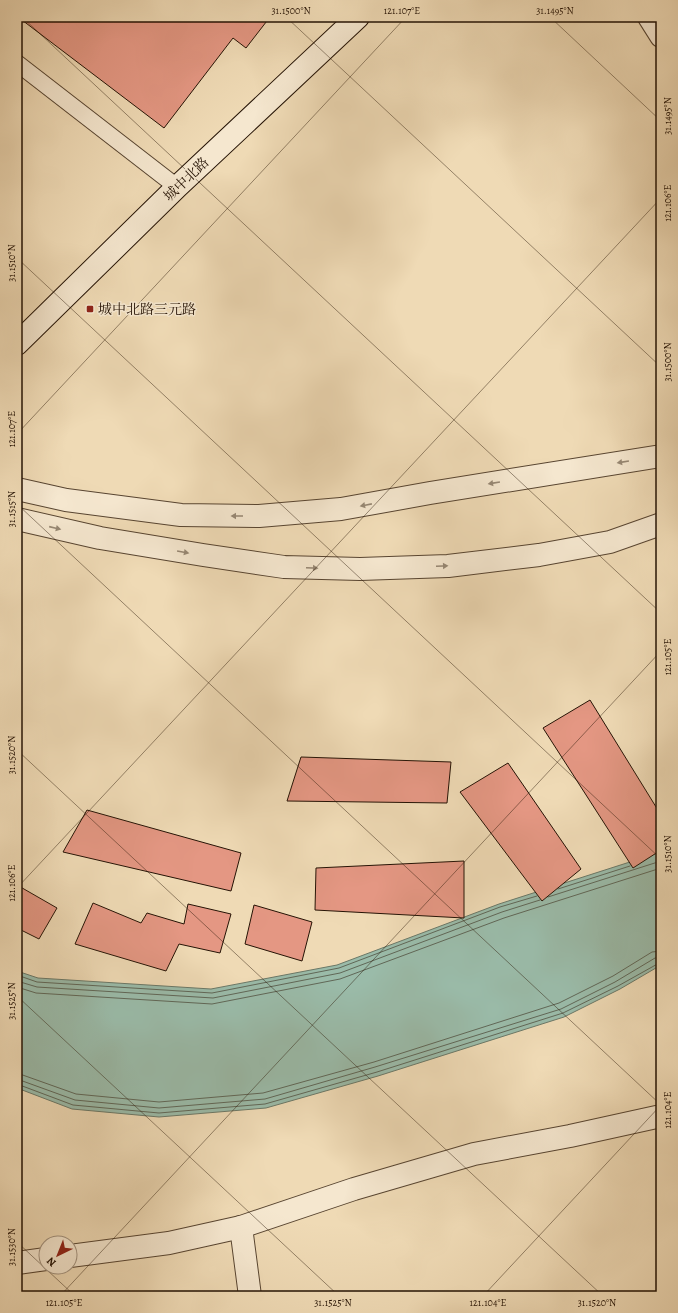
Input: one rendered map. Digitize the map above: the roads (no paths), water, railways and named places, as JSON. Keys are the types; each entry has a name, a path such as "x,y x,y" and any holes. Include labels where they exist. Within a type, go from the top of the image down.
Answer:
{"street":[{"path":"649,17 661,36"},
{"name":"城中北路","path":"17,344 177,187 352,19"},
{"path":"17,63 177,187"},
{"path":"17,489 66,500 181,515 259,516 341,510 430,493 661,456"},
{"path":"17,519 100,538 203,555 284,566 360,570 448,566 539,555 610,542 661,524"},
{"path":"78,1255 169,1243 241,1227 354,1189 474,1154 570,1136 661,1116"},
{"path":"241,1227 250,1296"},
{"path":"17,1262 38,1260"}],"water":[{"path":"661,852 661,965 620,989 564,1017 378,1076 266,1108 159,1117 72,1109 17,1088 17,971 38,978 211,989 337,965 499,904"}],"place":[{"name":"城中北路三元路","path":"90,309"}]}
